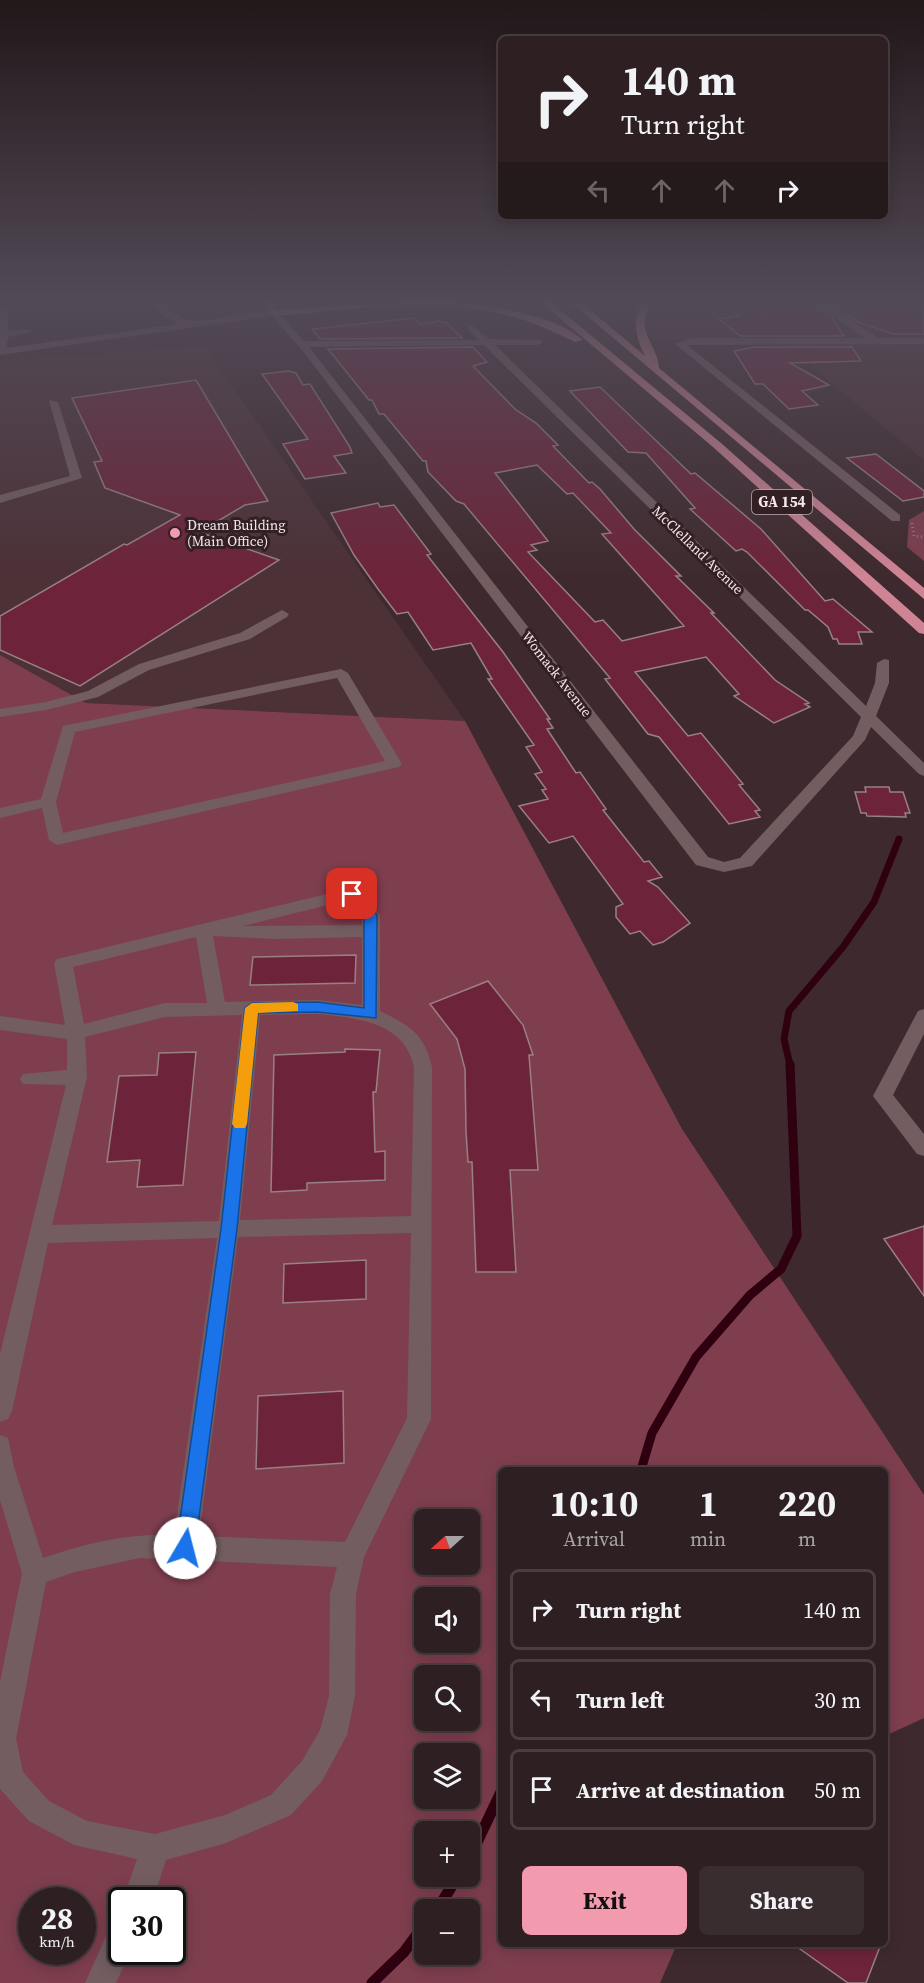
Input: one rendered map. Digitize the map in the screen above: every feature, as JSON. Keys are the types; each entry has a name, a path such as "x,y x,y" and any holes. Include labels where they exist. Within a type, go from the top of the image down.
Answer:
{"highway":[{"name":"GA 154","path":"652,392 817,532 924,630"},
{"name":"GA 154","path":"679,392 924,595"}],"street":[{"name":"Womack Avenue","path":"338,392 702,861 713,867 726,869 746,862 860,737 882,683 884,663"},
{"name":"McClelland Avenue","path":"537,392 924,771"},
{"path":"739,392 896,518"},
{"path":"0,499 76,477 53,402"},
{"path":"0,713 46,706 93,694 144,667 245,636 282,614"},
{"path":"341,673 394,764 57,840 48,802 68,729 341,673"},
{"path":"46,706 68,729"},
{"path":"0,813 48,802"},
{"path":"0,1411 13,1345 77,1077 76,1033 63,963 352,894 371,915 371,1014"},
{"path":"203,930 276,933 371,931"},
{"path":"203,930 217,1009"},
{"path":"0,1023 76,1033 165,1010 317,1007 371,1014 400,1028 419,1049 423,1067 419,1419 352,1555 343,1594 342,1696 333,1736 312,1771 281,1805 226,1830 154,1848 84,1835 39,1811 10,1779 2,1739 35,1573 2,1467 0,1446"},
{"path":"185,1548 229,1229 252,1008"},
{"path":"924,1016 883,1096 924,1148"},
{"path":"30,1079 77,1077"},
{"path":"41,1234 421,1224"},
{"path":"35,1573 75,1560 140,1546 352,1555"},
{"path":"142,1887 154,1848"},
{"path":"100,1983 108,1965"}],"path":[{"path":"914,536 924,537"}],"shaded area":[{"path":"0,392 236,392 465,721 86,703 0,655"},
{"path":"842,392 924,392 924,460"},
{"path":"924,511 924,561 907,547 909,520"},
{"path":"0,655 86,703 465,721 682,1129 924,1495 924,1718 888,1735 888,1467 498,1467 498,1947 676,1947 660,1983 0,1983"}],"building":[{"name":"Dream Building (Main Office)","path":"117,392 203,392 268,501 245,505 199,532 279,560 80,686 0,650 0,616 124,544 127,545 180,515 105,488 94,462 102,461 72,398"},
{"path":"274,392 315,392 350,447 352,453 334,456 346,473 305,479 283,444 308,439"},
{"path":"362,392 498,392 516,410 536,423 558,445 553,446 589,483 592,482 600,489 634,529 681,576 676,576 714,613 711,613 775,680 809,703 805,704 810,707 774,723 734,696 739,694 706,657 635,672 688,736 701,733 743,784 739,785 760,810 755,811 760,817 729,824 659,737 648,734 605,679 610,678 464,504 456,501 428,472 426,461 423,461 384,414 379,414 372,400 369,400","holes":["537,465 567,494 573,493 611,533 602,534 684,626 622,641 603,620 595,622 528,552 537,550 531,545 548,541 495,473"]},
{"path":"571,392 605,392 691,474 695,473 761,529 825,601 833,599 872,632 858,632 862,644 839,644 837,639 833,639 828,627 805,610 747,552 742,549 736,551 690,509 695,508 646,453 628,452"},
{"path":"771,392 803,392 818,405 789,409"},
{"path":"876,454 924,491 924,497 903,501 847,458"},
{"path":"378,503 380,507 394,505 431,554 427,555 503,652 550,719 547,719 553,728 547,729 576,773 580,772 606,809 603,810 644,862 649,861 662,877 648,881 658,887 690,923 663,942 653,945 640,931 630,934 616,917 616,907 623,904 573,836 549,843 519,806 548,799 542,790 546,789 535,774 542,772 526,747 534,745 488,679 492,679 471,643 433,650 408,612 397,614 354,555 331,513"},
{"path":"865,787 889,787 890,792 903,792 910,813 905,813 906,817 867,816 866,813 861,813 855,792 866,792"},
{"path":"356,955 355,983 250,985 253,957"},
{"path":"488,981 523,1025 533,1055 529,1055 538,1170 510,1170 516,1272 476,1272 472,1162 468,1162 466,1132 465,1069 457,1039 430,1004"},
{"path":"345,1049 380,1050 376,1092 373,1092 375,1152 385,1151 385,1180 307,1183 307,1190 271,1192 274,1055 345,1052"},
{"path":"196,1052 183,1185 137,1187 140,1160 107,1162 119,1076 157,1075 159,1053"},
{"path":"924,1226 924,1296 884,1239"},
{"path":"366,1260 366,1299 283,1303 284,1264"},
{"path":"343,1391 344,1463 256,1469 258,1396"},
{"path":"797,1947 880,1947 866,1983 848,1983"}],"waterway":[{"path":"790,1065 784,1039 789,1011 843,947 874,902 899,839"},
{"path":"642,1467 652,1433 696,1357 750,1295 781,1269 797,1236 790,1064"},
{"path":"480,1836 498,1798"},
{"path":"444,1899 451,1887"},
{"path":"372,1983 404,1952 414,1938"}],"slow traffic":[{"path":"240,1124 252,1008 293,1007"}],"place":[{"name":"Dream Building (Main Office)","path":"175,533"}],"route":[{"path":"185,1548 229,1229 252,1008 317,1007 371,1014 371,915 352,894"}]}
